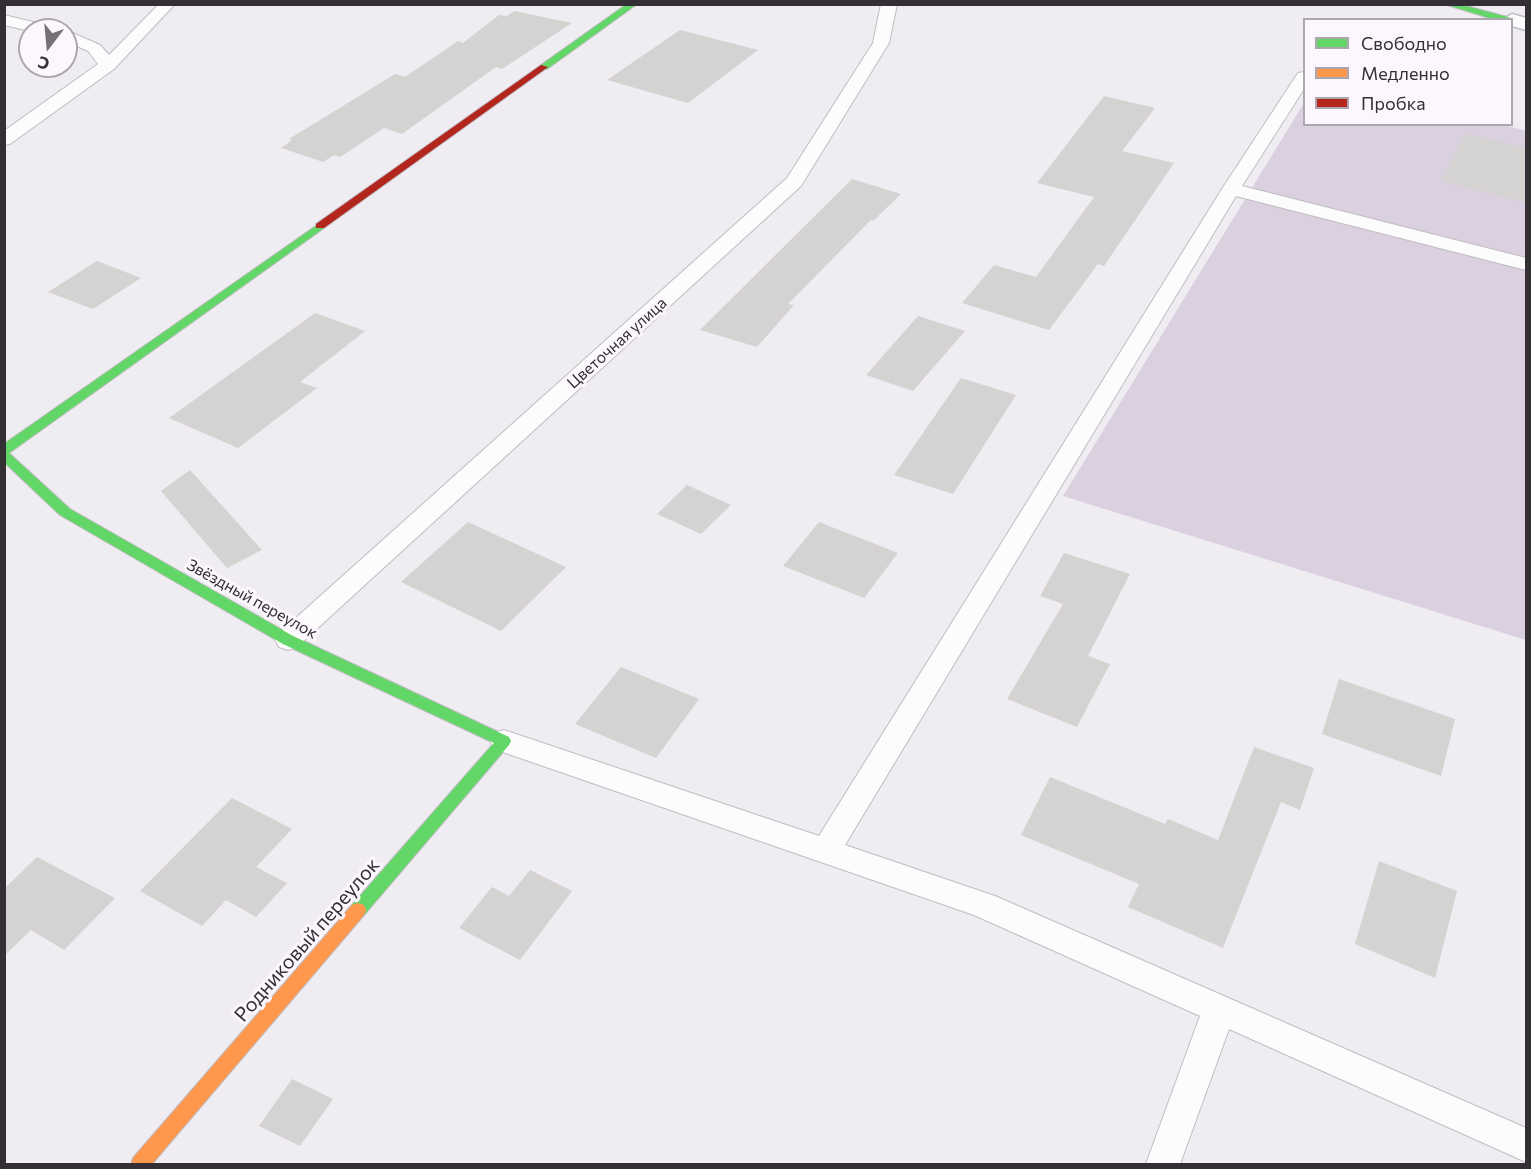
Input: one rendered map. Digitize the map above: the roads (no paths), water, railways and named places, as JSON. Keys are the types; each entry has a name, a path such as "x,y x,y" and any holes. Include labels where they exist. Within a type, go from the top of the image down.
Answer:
{"street":[{"path":"4,450 633,4"},
{"path":"1448,4 1502,18"},
{"name":"Звёздный переулок","path":"4,455 65,512 288,640 504,741"},
{"name":"Родниковый переулок","path":"140,1164 504,741"}],"lane":[{"path":"4,140 108,65 168,4"},
{"name":"Цветочная улица","path":"288,640 794,182 881,43 889,4"},
{"path":"78,41 94,48 108,65"},
{"path":"826,850 1231,189 1303,80"},
{"path":"1231,189 1527,264"},
{"path":"504,741 984,905 1527,1145"},
{"path":"1163,1164 1219,1010"}]}
